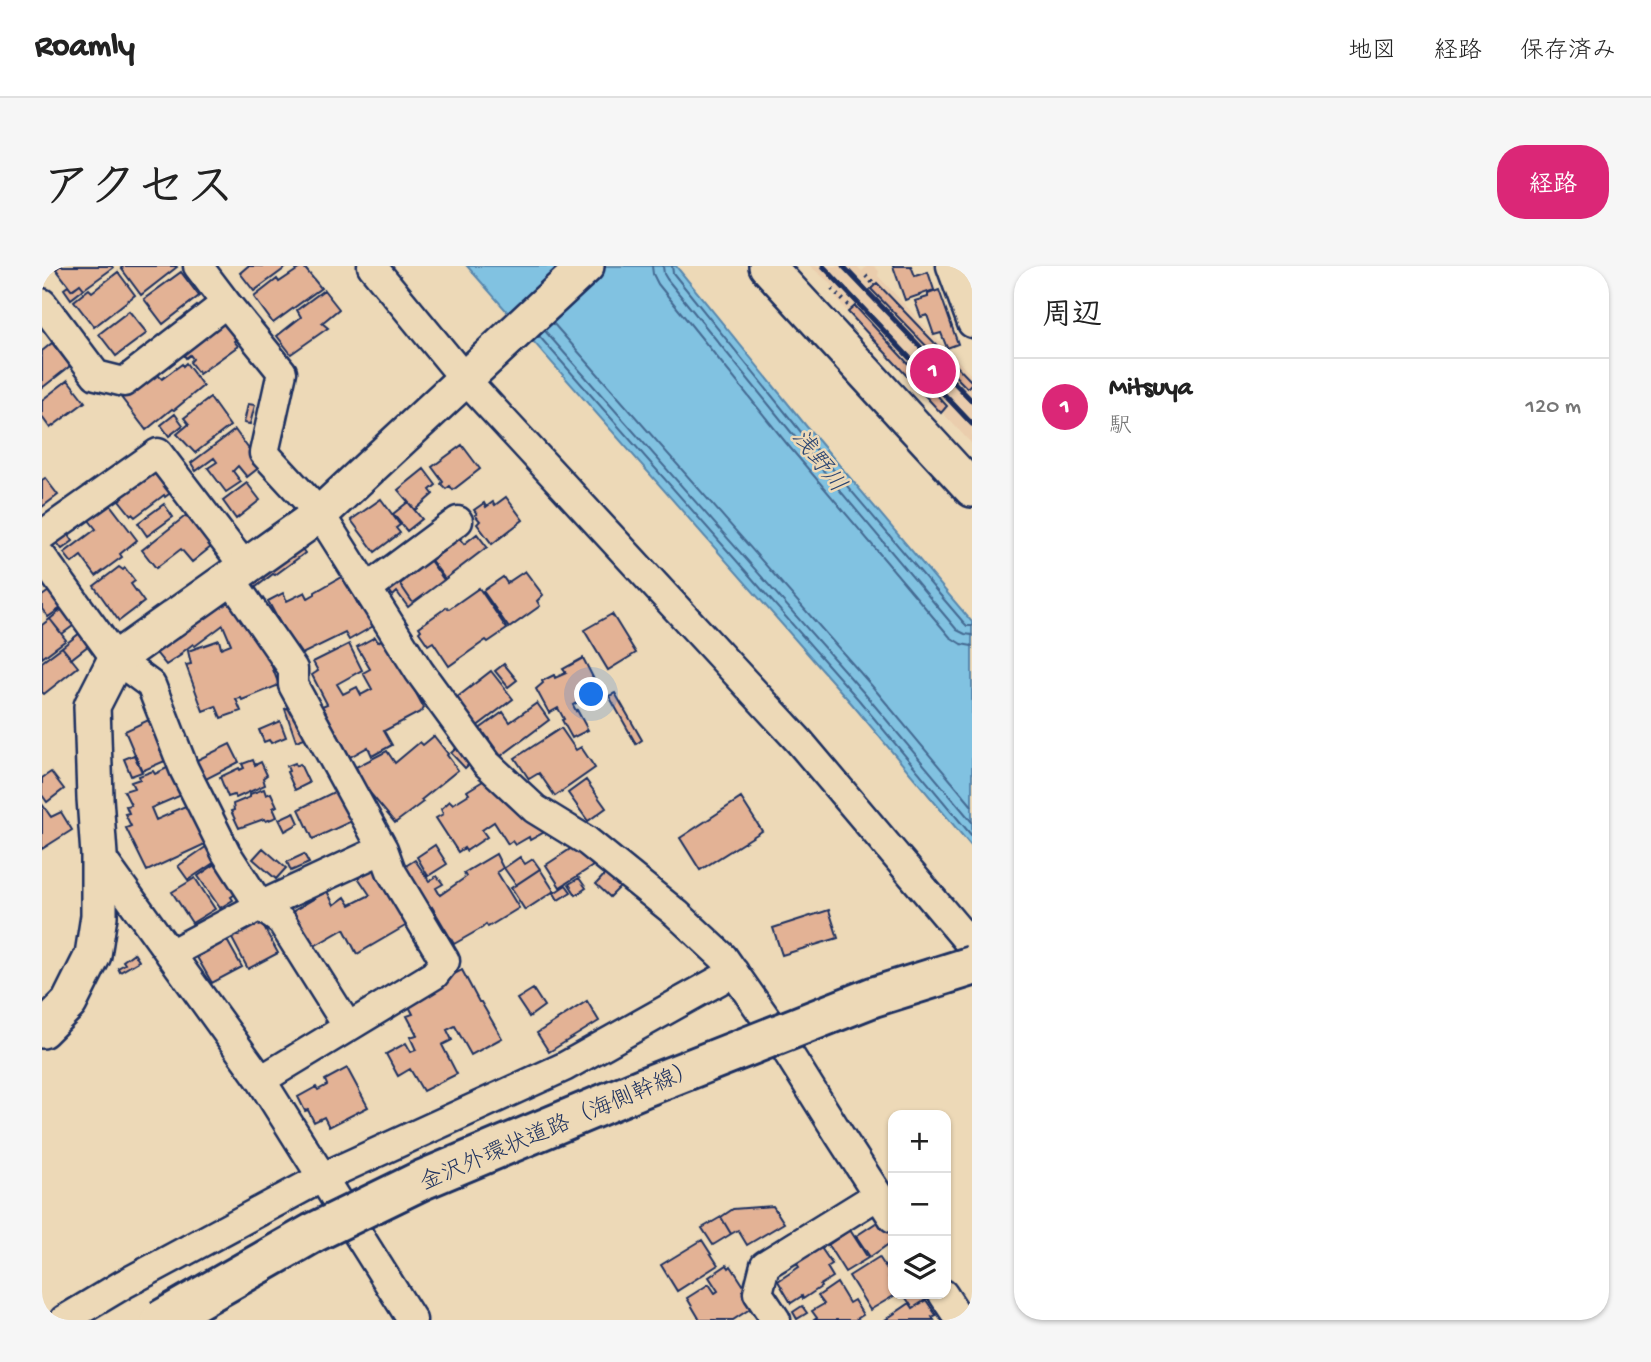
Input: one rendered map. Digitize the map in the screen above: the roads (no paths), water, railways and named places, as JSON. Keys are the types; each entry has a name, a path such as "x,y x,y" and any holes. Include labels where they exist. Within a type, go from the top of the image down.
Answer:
{"main road":[{"name":"金沢外環状道路（海側幹線）","path":"161,1320 313,1233 422,1180 642,1088 848,1007 972,966"}],"street":[{"path":"198,266 282,372 264,453 320,514 419,671 486,763 535,809 587,841 677,914 723,957 772,1027 886,1206 765,1265 758,1293 776,1320"},
{"path":"372,266 464,378 799,741 972,946"},
{"path":"42,1030 69,1003 93,955 99,916 99,855 92,706 116,659 320,514 586,266"},
{"path":"767,266 972,489"},
{"path":"951,266 972,323"},
{"path":"42,303 96,374 124,382 226,303"},
{"path":"42,535 158,453 238,573 293,669 293,685 383,849 391,871 445,961 435,975 261,1080"},
{"path":"368,588 458,521"},
{"path":"42,557 116,659 151,685 184,769 226,853 260,906 282,922 348,1027"},
{"path":"170,954 260,906 383,849"},
{"path":"99,855 261,1080 412,1320"},
{"path":"64,1320 124,1284 323,1177 564,1067 733,972"},
{"path":"946,1299 960,1320"}],"water":[{"name":"浅野川","path":"467,266 676,266 807,427 972,622 972,847 852,704"}],"railway":[{"path":"823,266 972,424"},
{"path":"843,266 972,401"}],"place":[{"name":"Mitsuya","path":"933,371"}]}
